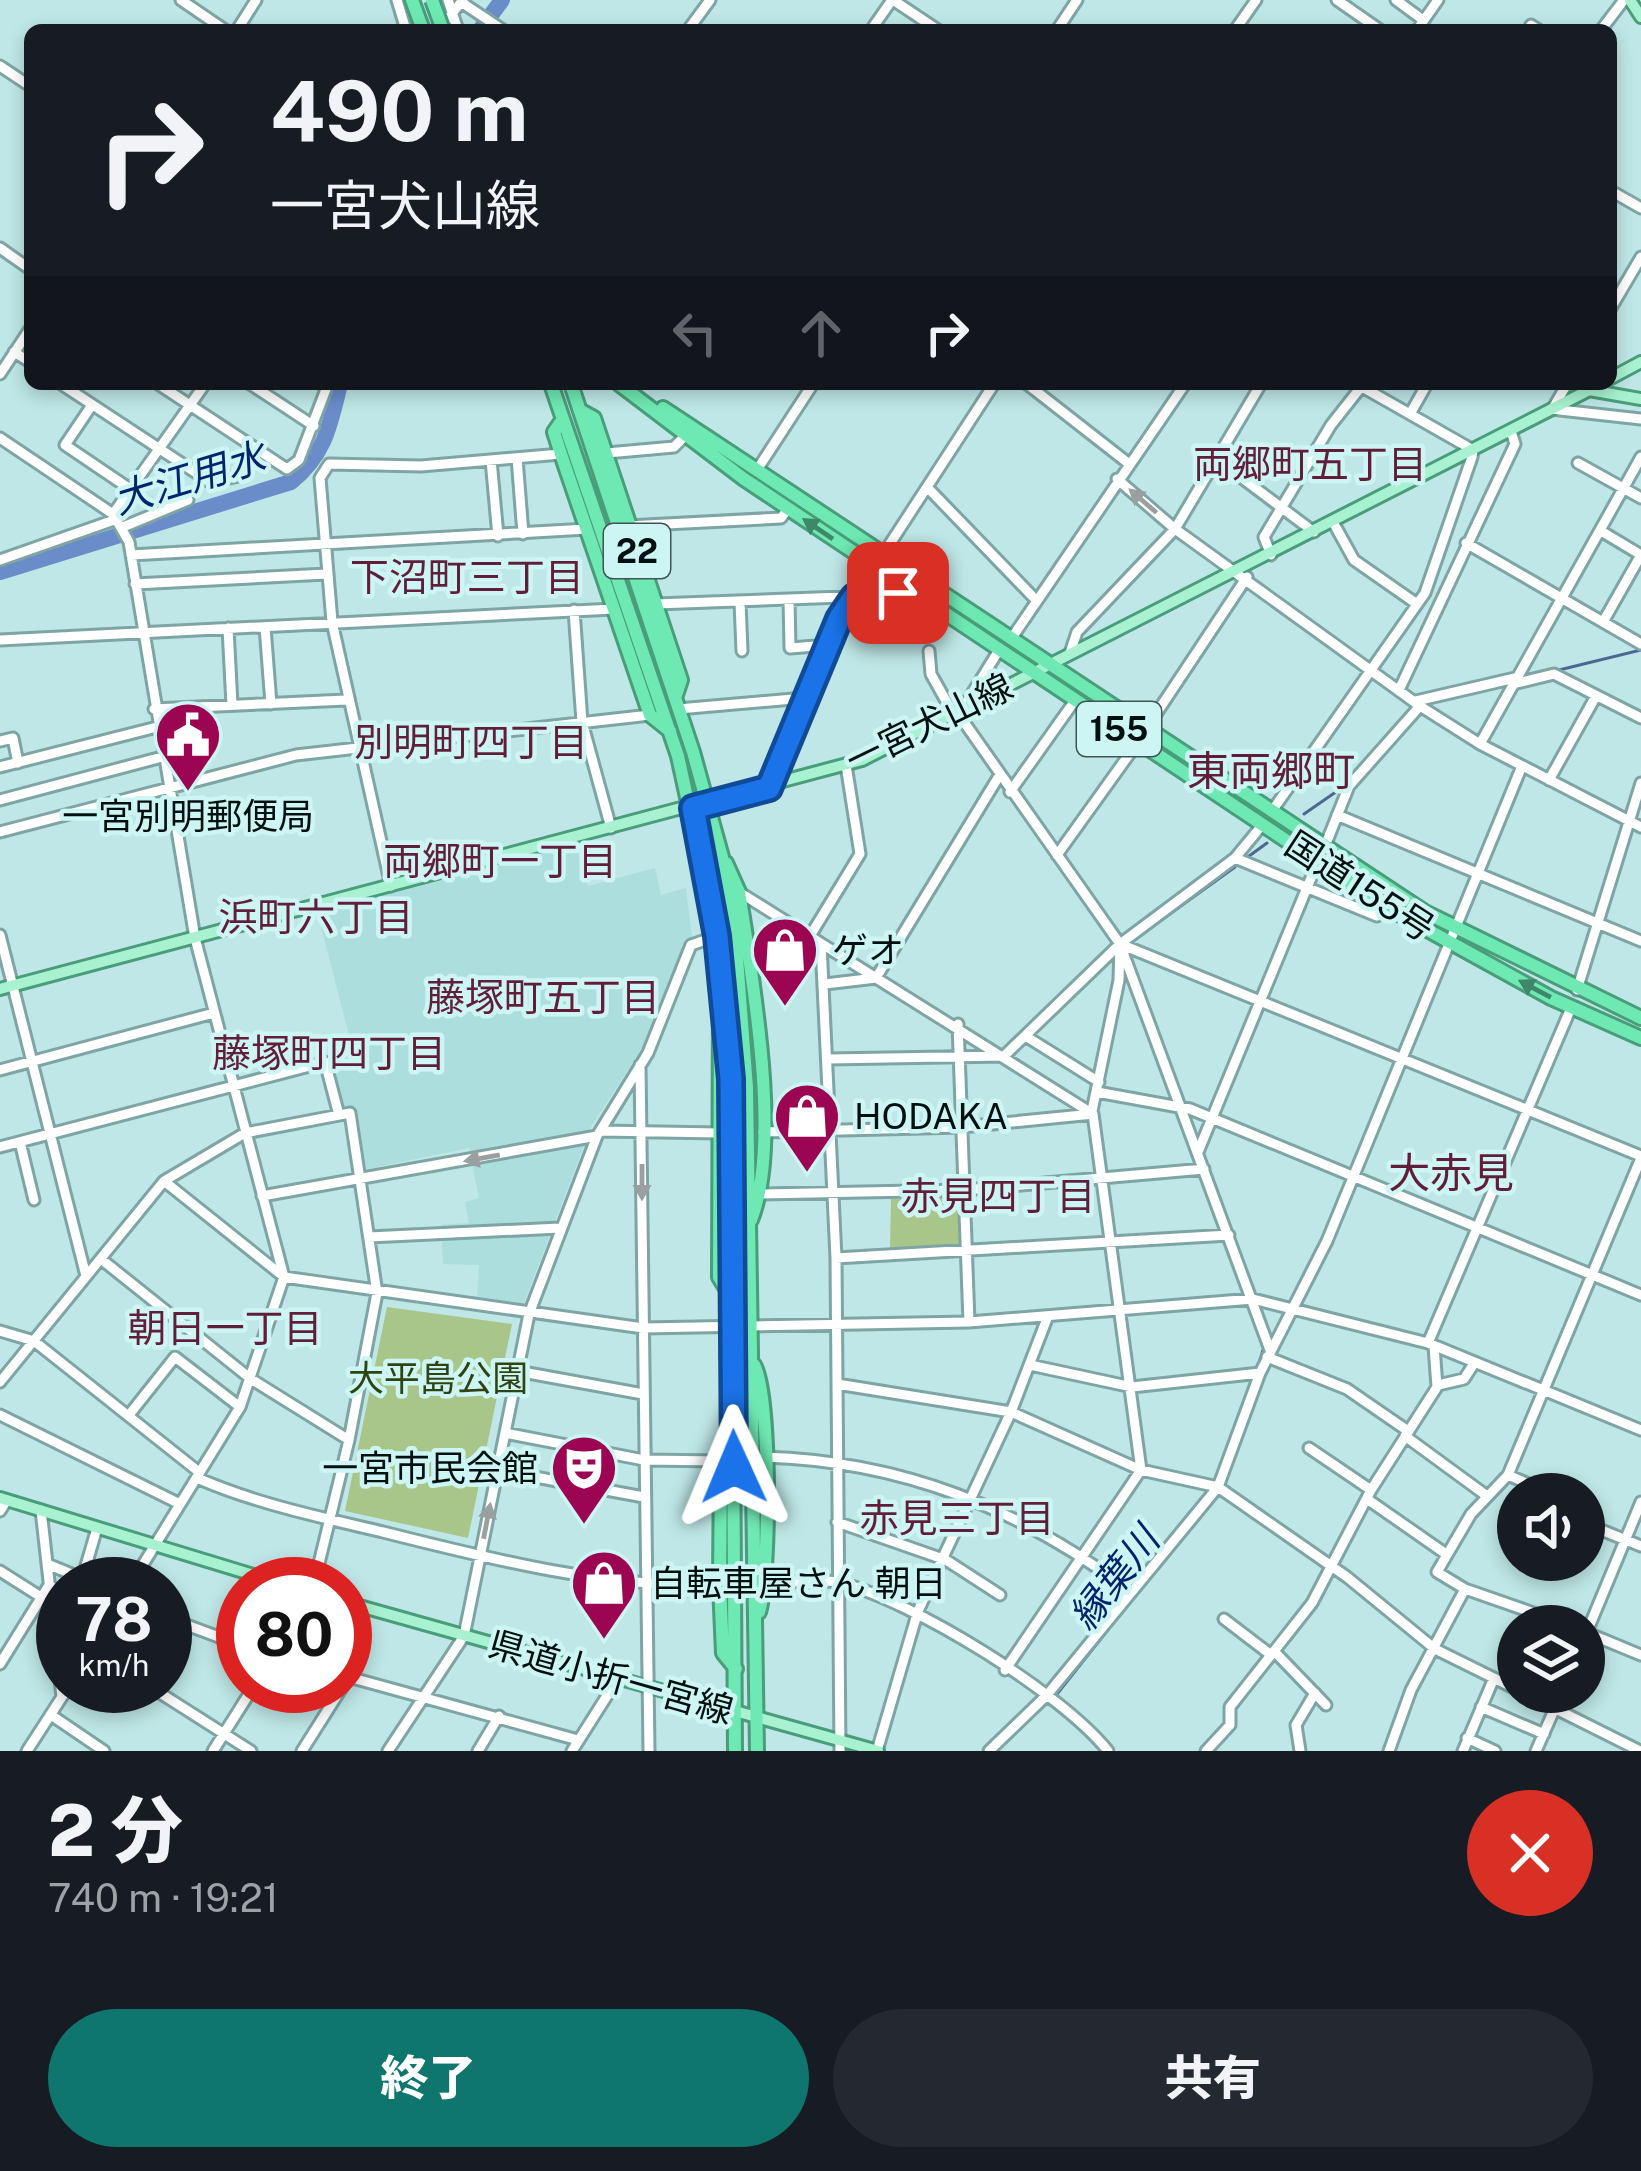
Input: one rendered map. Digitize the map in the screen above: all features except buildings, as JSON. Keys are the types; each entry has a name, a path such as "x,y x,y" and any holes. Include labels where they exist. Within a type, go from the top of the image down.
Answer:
{"highway":[{"name":"22","path":"554,390 670,731 693,808 717,936 733,1179 735,1751"},
{"name":"22","path":"573,390 708,804 722,857 741,982 747,1088 758,1749"},
{"name":"国道155号","path":"634,390 686,435 788,508 1386,907 1571,1008 1641,1038"},
{"name":"国道155号","path":"636,390 1454,928 1638,1017"},
{"name":"22","path":"580,411 594,418 607,453 627,526 681,680 677,703"},
{"name":"22","path":"563,419 554,432 650,715"},
{"path":"650,715 670,731"},
{"name":"22","path":"722,857 739,892 762,1107 760,1194 748,1227"},
{"name":"22","path":"722,984 716,1015 719,1277 732,1298"},
{"path":"747,1088 762,1107"},
{"path":"719,1156 733,1179"},
{"name":"22","path":"750,1359 761,1379 764,1457 766,1584 755,1628"},
{"name":"22","path":"734,1431 721,1461 720,1585 723,1653 736,1670"},
{"path":"722,1476 735,1503"}],"main road":[{"path":"1627,0 1641,17"},
{"name":"一宮犬山線","path":"0,988 846,765 957,716 1070,653 1243,574 1314,532 1589,390"},
{"path":"1606,390 1641,399"},
{"path":"2,1503 41,1510 216,1564"},
{"name":"県道小折一宮線","path":"372,1610 757,1717 840,1746 877,1751"}],"street":[{"path":"181,0 216,24"},
{"path":"448,0 456,24"},
{"path":"892,0 929,24"},
{"path":"1337,0 1371,24"},
{"path":"1396,0 1419,24"},
{"path":"1606,24 1627,0"},
{"path":"446,24 462,1 494,24"},
{"path":"1617,297 1639,264"},
{"path":"1617,282 1624,286"},
{"path":"0,374 24,338"},
{"path":"14,352 24,358"},
{"path":"70,390 210,482 239,476 256,450"},
{"path":"167,390 287,469 314,426 326,390"},
{"path":"147,1557 240,1407 284,1277 195,938 131,555 121,526 130,489 202,390"},
{"path":"259,390 314,426"},
{"path":"757,470 809,390"},
{"path":"884,553 990,390"},
{"path":"1035,390 1128,463"},
{"path":"1011,639 1181,390"},
{"path":"1070,653 1077,632 1175,529 1258,390"},
{"path":"1271,555 1264,538 1356,390"},
{"path":"1272,811 1417,604 1473,450 1368,390"},
{"path":"1410,414 1424,390"},
{"path":"1563,390 1552,409 1641,419"},
{"path":"92,405 65,445 130,489"},
{"path":"1399,690 1514,444 1511,431"},
{"path":"607,453 674,447 686,435"},
{"path":"0,438 121,526"},
{"path":"392,886 355,745 332,622 320,478 329,464 561,454"},
{"path":"1480,744 1641,457"},
{"path":"517,458 523,534"},
{"path":"491,460 497,536"},
{"path":"1218,460 1314,532"},
{"path":"1578,463 1641,498"},
{"path":"1117,478 1175,529 1417,704 1480,744 1641,827"},
{"path":"927,487 1036,600"},
{"path":"0,560 104,527 121,526 188,500"},
{"path":"627,526 781,518 788,508"},
{"path":"1333,522 1354,560 1417,604"},
{"path":"131,555 587,529"},
{"path":"1601,532 1641,555 1603,622"},
{"path":"1466,543 1641,644"},
{"path":"769,788 828,645 875,567"},
{"path":"135,584 326,574"},
{"path":"1148,727 1243,574"},
{"path":"656,604 896,595 904,586"},
{"path":"789,598 790,648 828,645"},
{"path":"911,634 922,598"},
{"path":"740,602 742,651"},
{"path":"0,640 614,608"},
{"path":"574,610 582,722 611,829"},
{"path":"265,626 271,704"},
{"path":"228,628 232,705"},
{"path":"957,716 999,650"},
{"path":"929,651 932,674 957,716 1120,944 1253,1299 1268,1353 1347,1389 1486,1496"},
{"path":"1325,846 1349,787 1417,704 1554,674 1641,718"},
{"path":"1549,780 1596,696"},
{"path":"677,703 804,698"},
{"path":"1010,792 1076,699"},
{"path":"154,709 346,700"},
{"path":"0,832 167,786 355,745 650,715"},
{"path":"0,767 157,727"},
{"path":"0,741 13,738 18,763"},
{"path":"1057,856 1138,742"},
{"path":"0,800 162,758"},
{"path":"810,936 860,854 846,765"},
{"path":"989,1751 1047,1695 1218,1486 1268,1353 1354,1176 1522,766"},
{"path":"876,978 999,776"},
{"path":"1576,991 1641,783"},
{"path":"1337,815 1641,940"},
{"path":"829,1059 1004,1056 1120,944 1234,858 1263,824"},
{"path":"1234,858 1377,916 1386,907"},
{"path":"1198,1152 1318,860"},
{"path":"739,892 958,1024 1092,1113"},
{"path":"0,935 86,1276"},
{"path":"388,1751 464,1636 529,1314 560,1228 599,1134 640,1065 691,945 717,936"},
{"path":"821,944 836,1258 840,1746"},
{"path":"1120,944 1641,1157 1509,1473"},
{"path":"1006,1670 1142,1470 1092,1113 1119,980 1120,944"},
{"path":"825,984 876,978"},
{"path":"1638,1017 1641,1000"},
{"path":"1438,1385 1431,1344 1571,1008"},
{"path":"0,1070 214,1013"},
{"path":"958,1024 969,1322"},
{"path":"1028,1037 1098,1087 1212,1118 1641,1295"},
{"path":"0,1147 325,1062 339,1115"},
{"path":"640,1065 650,1751"},
{"path":"0,1382 164,1181 245,1133 350,1113 377,1293 321,1557"},
{"path":"761,1132 962,1127 1092,1113"},
{"path":"262,1196 599,1134 719,1132"},
{"path":"20,1142 34,1199"},
{"path":"760,1194 964,1190 1204,1168"},
{"path":"164,1181 284,1277 377,1293 643,1328 969,1322 1253,1299 1431,1344 1641,1430"},
{"path":"369,1237 560,1228"},
{"path":"836,1258 968,1254 1229,1235"},
{"path":"101,1259 251,1379 349,1441"},
{"path":"877,1751 918,1611 1011,1412 1048,1316"},
{"path":"0,1331 34,1341 198,1475 243,1498 480,1556 645,1587 720,1585"},
{"path":"129,1415 176,1357 240,1407"},
{"path":"1206,1751 1230,1725 1230,1707 1333,1567 1369,1495 1438,1385 1464,1378 1475,1362"},
{"path":"1030,1365 1132,1387 1260,1373"},
{"path":"517,1371 643,1394"},
{"path":"837,1384 1011,1412 1142,1470 1218,1486 1333,1567 1435,1648 1497,1680"},
{"path":"0,1415 181,1504"},
{"path":"505,1433 644,1460 721,1461"},
{"path":"1309,1448 1446,1554"},
{"path":"764,1457 836,1459 972,1499 1039,1528 1130,1591"},
{"path":"497,1470 644,1497"},
{"path":"1497,1486 1437,1572 1465,1589 1511,1605"},
{"path":"1598,1605 1641,1502"},
{"path":"41,1510 46,1557"},
{"path":"837,1522 946,1559 1000,1595"},
{"path":"89,1557 97,1528"},
{"path":"1605,1532 1641,1546"},
{"path":"0,1571 36,1594"},
{"path":"766,1584 837,1582 918,1611 1047,1695 1108,1751"},
{"path":"1389,1751 1411,1690 1465,1589"},
{"path":"0,1664 36,1605"},
{"path":"1224,1619 1272,1653 1327,1705"},
{"path":"1605,1642 1641,1655"},
{"path":"1463,1751 1493,1678"},
{"path":"572,1751 617,1680"},
{"path":"372,1686 578,1740"},
{"path":"1300,1751 1296,1725 1315,1693"},
{"path":"1481,1707 1544,1734"},
{"path":"191,1713 251,1751"},
{"path":"213,1751 237,1713"},
{"path":"302,1751 325,1713"},
{"path":"1537,1751 1553,1713"},
{"path":"1565,1713 1640,1751"},
{"path":"27,1751 51,1715 104,1751"},
{"path":"478,1751 499,1716"},
{"path":"1467,1738 1495,1751"}],"shaded area":[{"path":"574,840 588,886 655,868 661,895 686,888 692,937 644,1045 591,1127 523,1306 477,1300 479,1265 443,1264 441,1225 469,1223 465,1202 479,1198 469,1148 363,1170 354,1110 341,1111 327,1055 352,1047 317,911"}],"green space":[{"path":"960,1197 961,1249 890,1250 891,1199"},
{"name":"大平島公園","path":"387,1307 512,1324 468,1538 345,1511"}],"waterway":[{"name":"大江用水","path":"484,24 502,0"},
{"name":"大江用水","path":"0,572 291,482 319,450 338,390"},
{"name":"縁葉川","path":"1555,671 1641,650"},
{"name":"縁葉川","path":"1304,814 1343,787"},
{"name":"縁葉川","path":"1245,859 1267,843"},
{"name":"縁葉川","path":"1142,934 1235,867"},
{"name":"縁葉川","path":"1259,1363 1264,1347"},
{"name":"縁葉川","path":"1057,1694 1153,1573"}],"place":[{"name":"一宮別明郵便局","path":"188,794"},
{"name":"ゲオ","path":"785,1009"},
{"name":"HODAKA","path":"807,1175"},
{"name":"一宮市民会館","path":"584,1527"},
{"name":"自転車屋さん 朝日","path":"604,1642"}],"district":[{"name":"両郷町五丁目","path":"1310,464"},
{"name":"下沼町三丁目","path":"467,577"},
{"name":"別明町四丁目","path":"471,742"},
{"name":"東両郷町","path":"1271,771"},
{"name":"両郷町一丁目","path":"500,861"},
{"name":"浜町六丁目","path":"316,917"},
{"name":"藤塚町五丁目","path":"543,997"},
{"name":"藤塚町四丁目","path":"329,1053"},
{"name":"大赤見","path":"1451,1173"},
{"name":"赤見四丁目","path":"998,1196"},
{"name":"朝日一丁目","path":"225,1328"},
{"name":"赤見三丁目","path":"957,1518"}],"route":[{"path":"734,1467 731,1079 717,936 693,808 769,788 839,619 854,597 898,593"}]}
